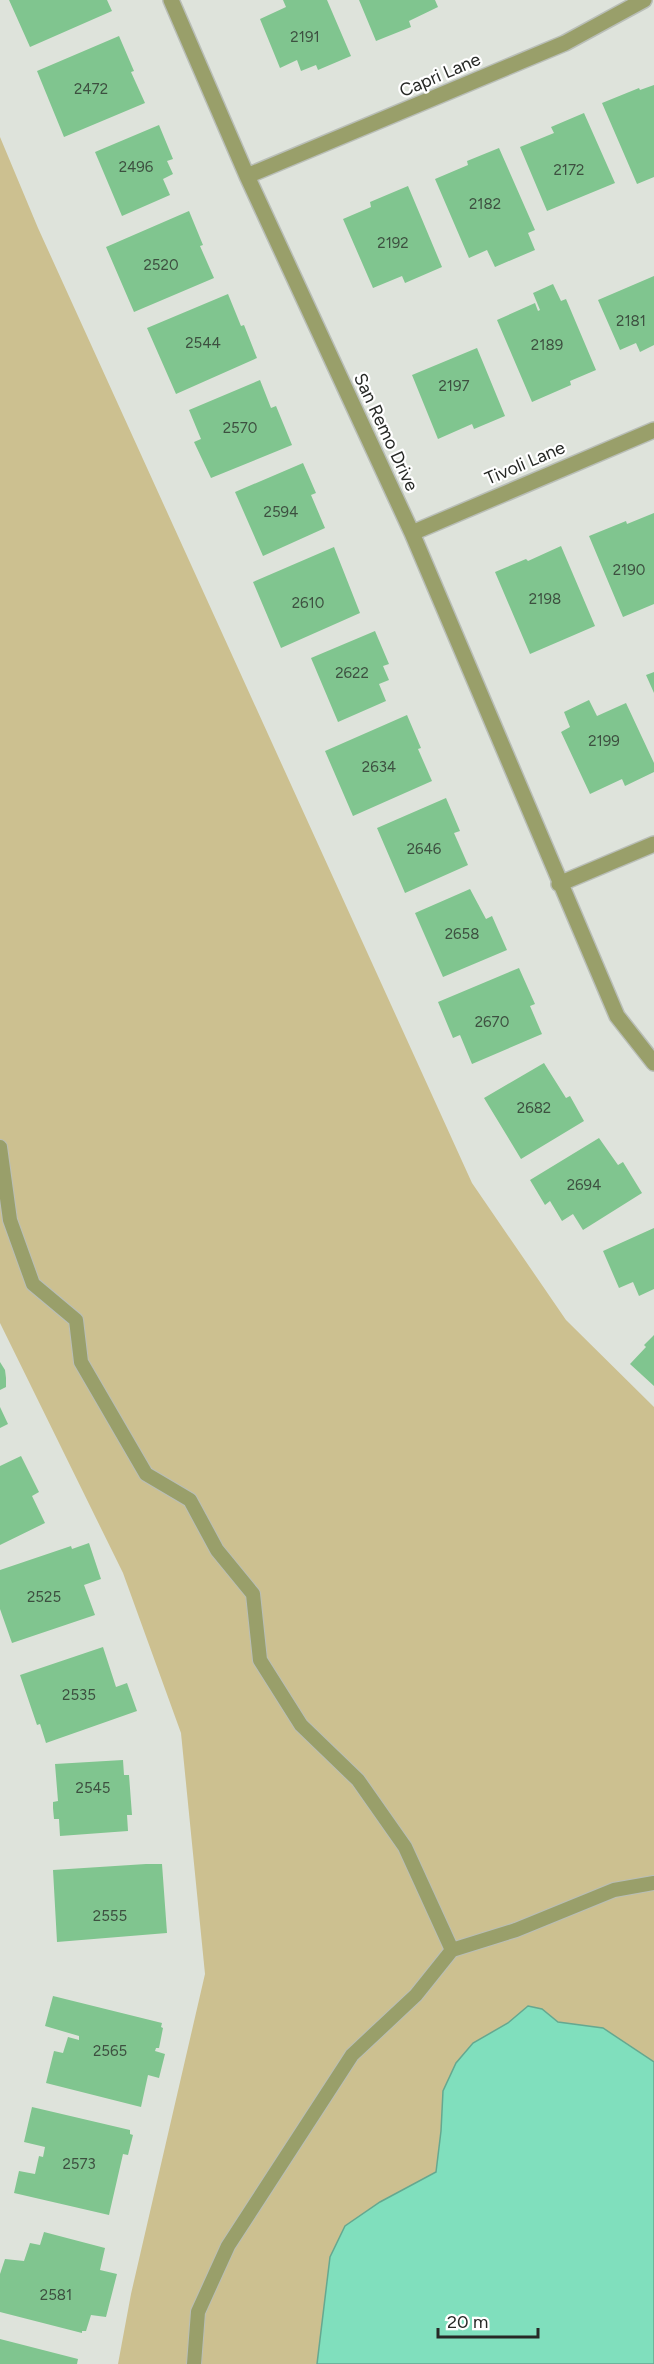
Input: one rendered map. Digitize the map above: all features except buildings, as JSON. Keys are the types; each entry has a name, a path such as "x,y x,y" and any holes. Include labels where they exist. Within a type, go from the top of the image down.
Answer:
{"street":[{"name":"San Remo Drive","path":"171,0 247,176 412,533 559,884 617,1016 654,1063"},
{"name":"Capri Lane","path":"247,176 565,43 644,0"},
{"name":"Tivoli Lane","path":"412,533 654,430"},
{"path":"559,884 654,844"}],"lane":[{"path":"0,1147 10,1220 33,1284 76,1320 81,1362 146,1474 190,1500 218,1550 253,1594 260,1660 301,1725 358,1780 405,1847 452,1950"},
{"path":"194,2364 198,2312 228,2246 352,2055 416,1995 452,1950 516,1930 614,1890 654,1883"}],"shaded area":[{"path":"0,137 38,228 472,1183 566,1320 654,1407 654,2364 118,2364 131,2294 205,1974 181,1733 123,1573 0,1323"},
{"path":"528,2006 542,2009 558,2022 603,2028 654,2062 654,2364 317,2364 330,2257 345,2226 380,2202 436,2172 443,2091 456,2063 473,2043 508,2023"}]}
